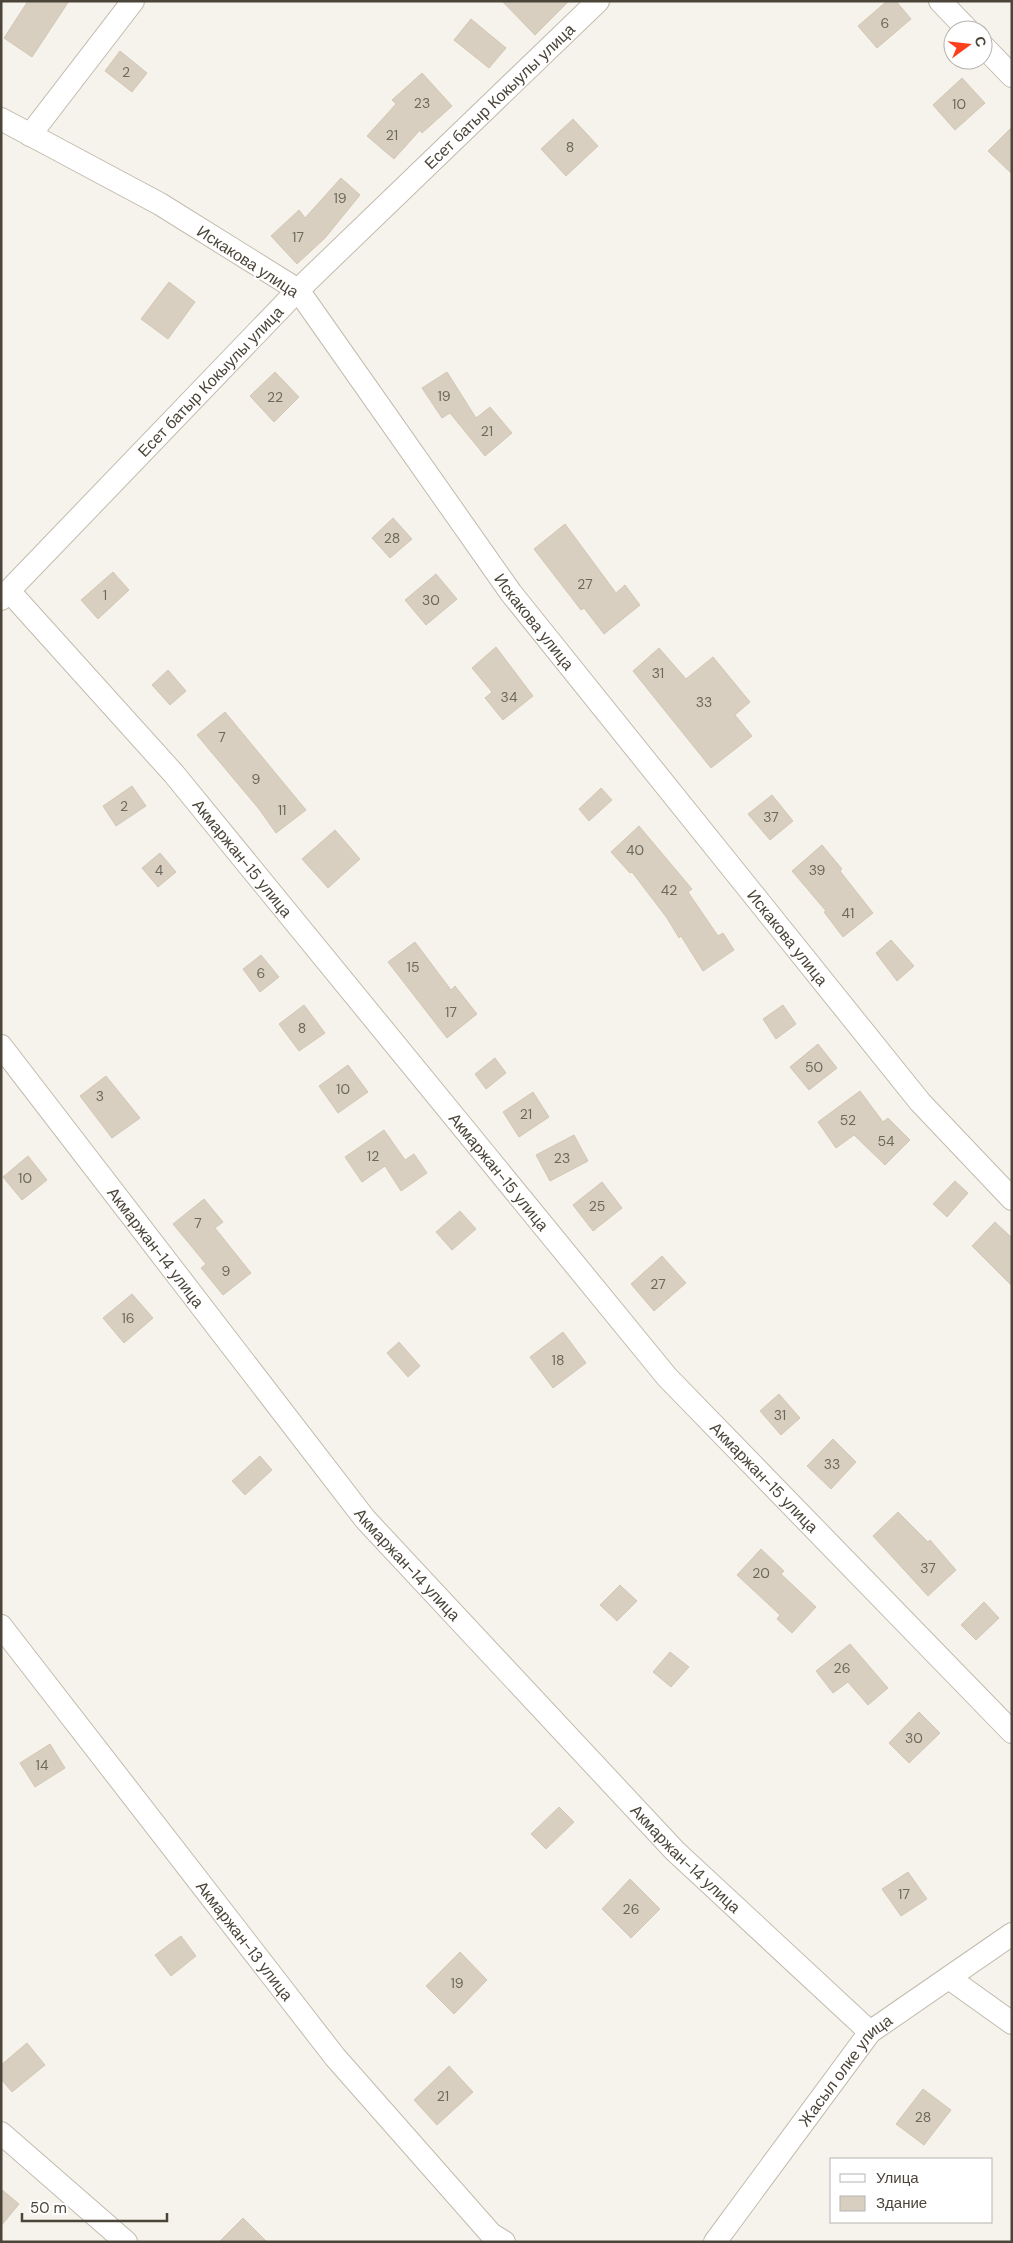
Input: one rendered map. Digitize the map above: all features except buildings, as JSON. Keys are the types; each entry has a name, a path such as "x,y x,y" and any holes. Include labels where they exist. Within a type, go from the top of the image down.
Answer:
{"street":[{"path":"30,135 133,1"},
{"name":"Есет батыр Кокыулы улица","path":"5,595 298,290 598,1"},
{"path":"940,1 958,20"},
{"path":"993,56 1012,76"},
{"name":"Искакова улица","path":"1,119 160,204 298,290 511,594 920,1102 1012,1199"},
{"name":"Акмаржан-15 улица","path":"5,595 174,774 667,1377 1012,1732"},
{"name":"Акмаржан-14 улица","path":"1,1046 365,1519 676,1851 870,2032"},
{"name":"Акмаржан-13 улица","path":"1,1626 335,2057 491,2234 504,2242"},
{"name":"Жасыл олке улица","path":"714,2242 870,2032 1012,1934"},
{"path":"949,1978 1012,2023"},
{"path":"1,2133 126,2242"}]}
